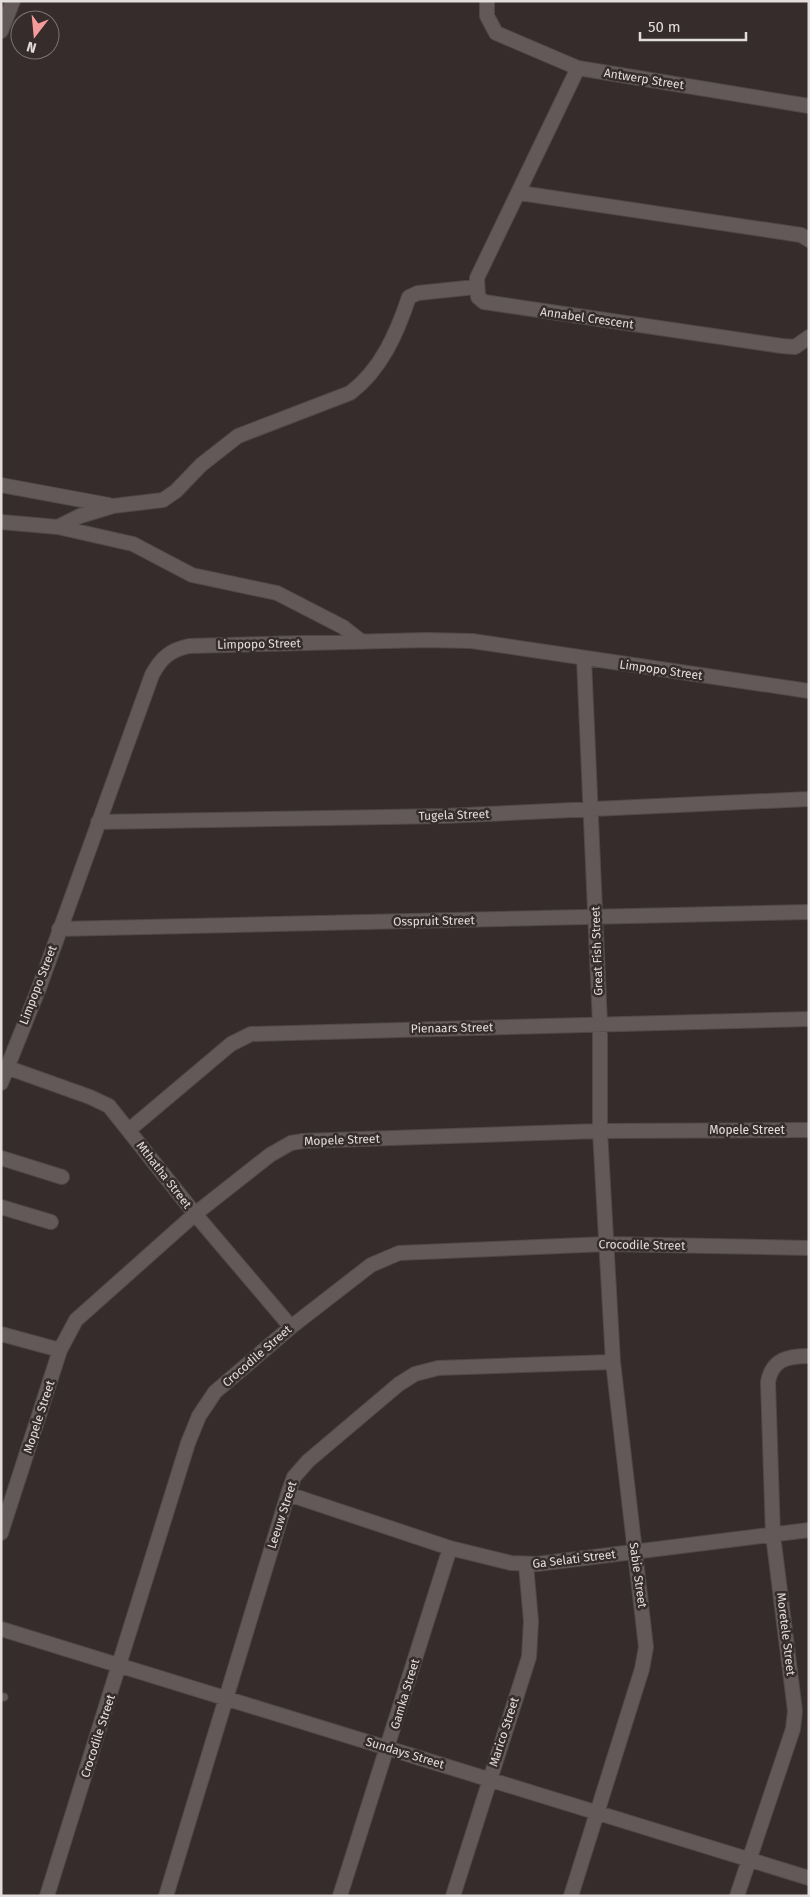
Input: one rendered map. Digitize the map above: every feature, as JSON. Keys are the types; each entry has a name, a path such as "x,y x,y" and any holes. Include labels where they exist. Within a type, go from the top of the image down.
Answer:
{"street":[{"path":"1,31 13,1"},
{"name":"Antwerp Street","path":"487,1 487,16 496,33 578,68 809,106"},
{"path":"58,527 80,516 113,506 163,500 176,492 200,466 238,436 350,393 367,379 379,364 401,320 409,297 418,293 476,287 477,278 520,193 578,68"},
{"path":"520,193 801,235 809,240"},
{"name":"Annabel Crescent","path":"476,287 478,297 484,302 782,346 795,347 809,337"},
{"path":"1,486 113,506"},
{"path":"1,522 58,527 133,544 192,575 277,593 343,627 362,642"},
{"name":"Limpopo Street","path":"1,1083 6,1066 39,988 152,675 158,663 167,654 189,646 472,641 809,691"},
{"name":"Great Fish Street","path":"584,659 600,1024 600,1131 608,1244"},
{"name":"Tugela Street","path":"98,822 444,816 809,799"},
{"name":"Osspruit Street","path":"59,929 809,912"},
{"name":"Pienaars Street","path":"129,1130 230,1044 252,1034 809,1019"},
{"name":"Mthatha Street","path":"6,1066 109,1106 195,1214 291,1327"},
{"name":"Mopele Street","path":"1,1533 60,1350 69,1331 86,1310 195,1214 276,1151 291,1143 303,1141 600,1131 809,1130"},
{"path":"1,1158 62,1177"},
{"path":"1,1207 51,1222"},
{"name":"Crocodile Street","path":"47,1896 188,1443 199,1416 215,1392 291,1327 372,1265 398,1253 608,1244 809,1248"},
{"name":"Sabie Street","path":"570,1896 646,1654 646,1638 613,1362 608,1244"},
{"path":"1,1334 60,1350"},
{"name":"Moretele Street","path":"737,1896 793,1729 795,1711 773,1535 767,1390 769,1376 774,1366 787,1357 809,1356"},
{"name":"Leeuw Street","path":"166,1896 288,1494 294,1478 308,1460 399,1384 415,1374 438,1368 613,1362"},
{"name":"Ga Selati Street","path":"288,1494 450,1548 526,1565 809,1530"},
{"name":"Gamka Street","path":"340,1896 450,1548"},
{"name":"Marico Street","path":"453,1896 530,1649 531,1621 526,1565"},
{"name":"Sundays Street","path":"1,1628 809,1878"}]}
